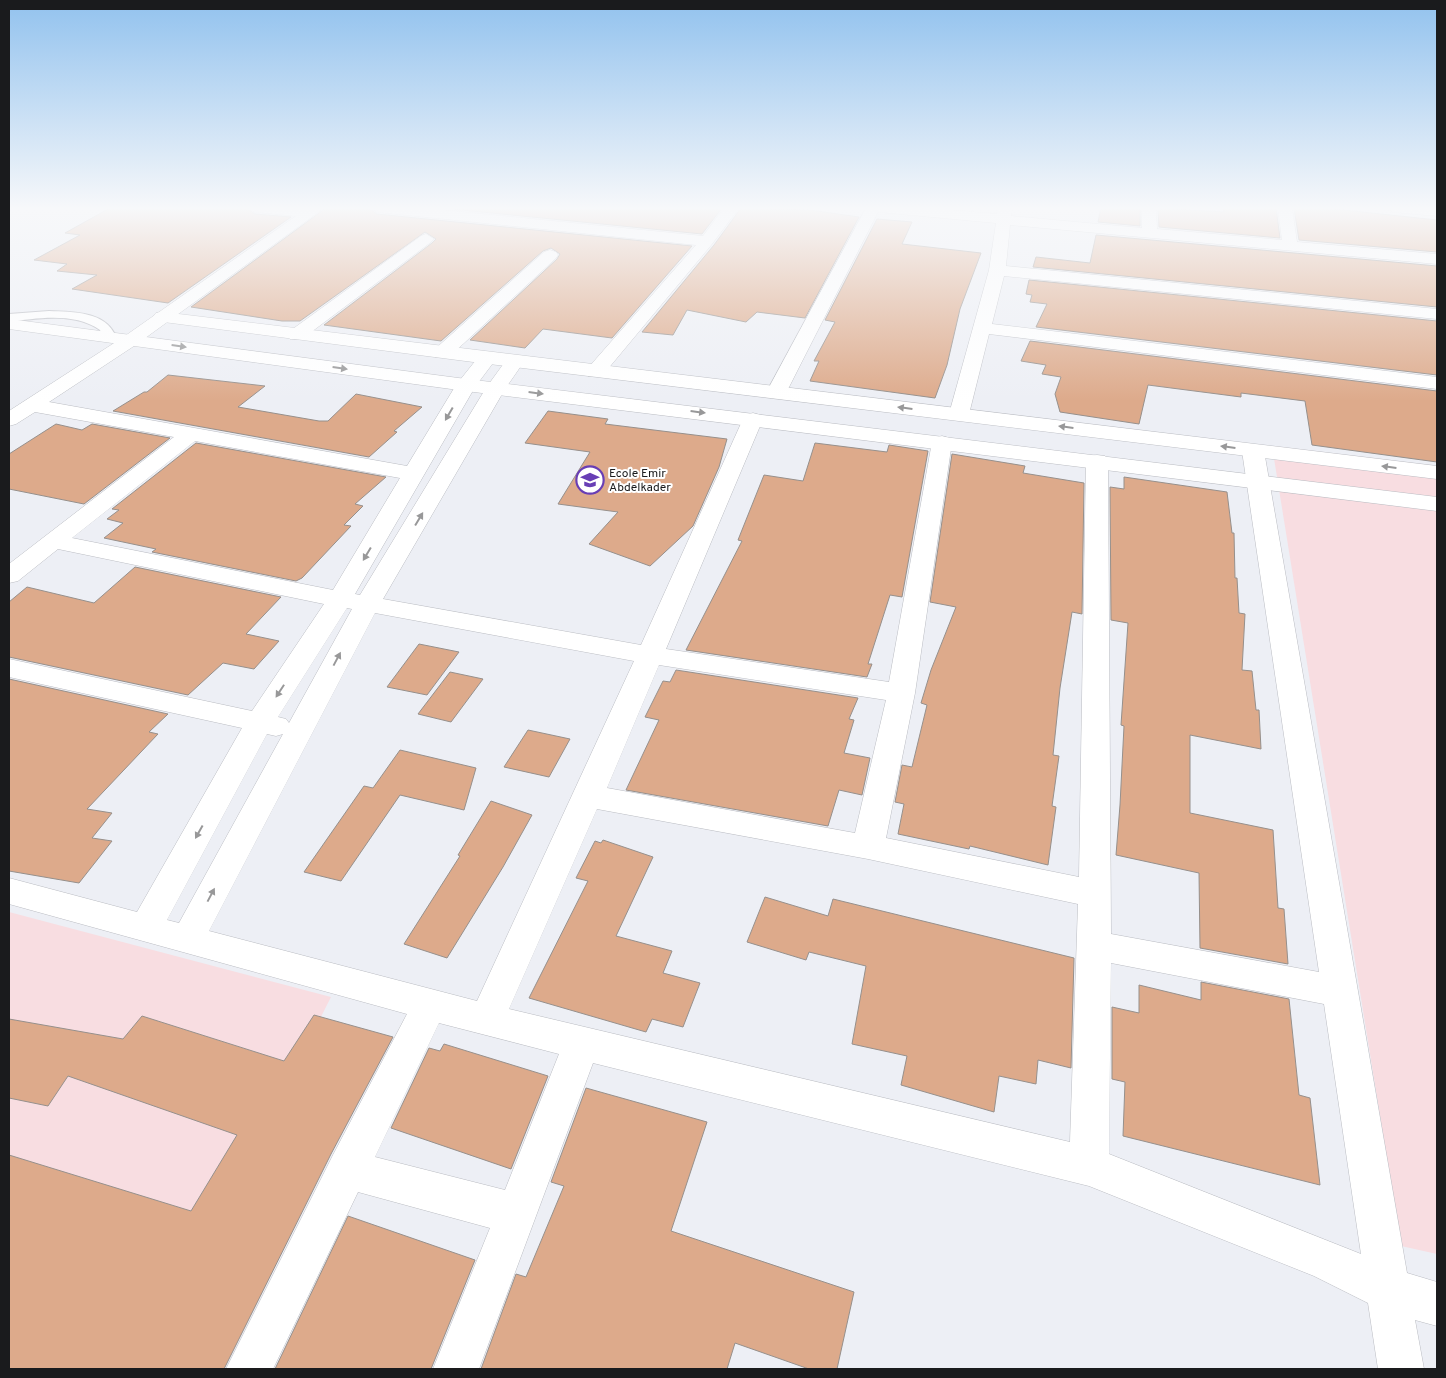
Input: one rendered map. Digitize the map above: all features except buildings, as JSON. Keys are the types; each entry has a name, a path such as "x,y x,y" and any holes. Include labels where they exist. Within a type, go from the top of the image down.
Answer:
{"street":[{"path":"9,420 131,340 226,272"},
{"path":"296,335 381,272"},
{"path":"442,353 531,272"},
{"path":"595,372 680,272"},
{"path":"776,393 841,272"},
{"path":"959,414 996,272"},
{"path":"1020,272 1437,314"},
{"path":"162,318 514,363 959,414 1437,474"},
{"path":"9,324 466,385 1437,504"},
{"path":"981,328 1437,383"},
{"path":"146,927 260,723 340,599 466,385 487,359"},
{"path":"188,938 367,604 496,388 514,363"},
{"path":"31,406 415,474"},
{"path":"486,1020 588,796 753,419"},
{"path":"9,576 51,541 189,435"},
{"path":"868,847 901,693 942,442"},
{"path":"1253,450 1401,1369"},
{"path":"1089,1166 1095,894 1097,461"},
{"path":"51,541 340,599 650,655 901,693"},
{"path":"9,668 299,731"},
{"path":"588,796 868,847 1095,894"},
{"path":"9,891 486,1020 1089,1166 1327,1260 1389,1290 1437,1304"},
{"path":"1094,945 1340,991"},
{"path":"249,1369 430,1005"},
{"path":"456,1369 582,1043"},
{"path":"347,1169 516,1214"}],"lane":[{"path":"9,318 40,314 82,318 103,325 107,328 109,337"}],"shaded area":[{"path":"1272,446 1437,466 1437,1254 1401,1246"},
{"path":"9,912 331,997 143,1369 9,1369"}],"place":[{"name":"Ecole Emir Abdelkader","path":"590,480"}]}
